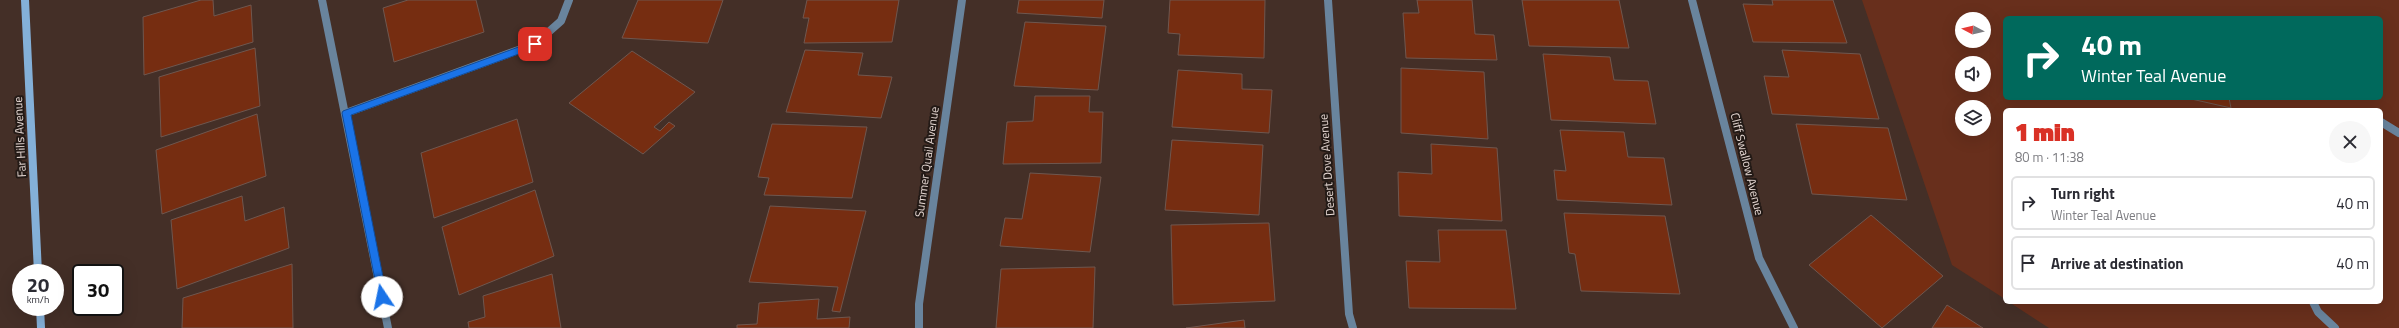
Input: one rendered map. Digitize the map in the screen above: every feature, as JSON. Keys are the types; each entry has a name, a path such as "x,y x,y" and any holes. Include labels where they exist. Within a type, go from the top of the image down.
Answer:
{"main road":[{"name":"Far Hills Avenue","path":"25,0 38,264"},
{"path":"40,316 41,328"}],"street":[{"path":"322,0 346,113 388,328"},
{"path":"346,113 535,44 561,21 569,0"},
{"name":"Summer Quail Avenue","path":"919,328 919,304 962,0"},
{"name":"Desert Dove Avenue","path":"1328,0 1349,314 1352,328"},
{"name":"Cliff Swallow Avenue","path":"1692,0 1759,258 1794,328"},
{"path":"2383,123 2399,133"},
{"path":"2314,304 2318,312 2335,328"}],"shaded area":[{"path":"1862,0 2399,0 2399,328 2049,328 2012,304 2383,304 2383,108 2003,108 2003,298 1952,265"}],"building":[{"path":"201,0 213,0 214,16 251,5 253,42 144,75 143,17"},
{"path":"408,0 476,0 484,32 394,62 383,8"},
{"path":"638,0 723,0 708,43 622,38"},
{"path":"807,0 899,0 892,42 804,43 809,18 803,18"},
{"path":"1019,0 1104,0 1102,18 1017,13"},
{"path":"1170,0 1265,0 1264,58 1178,55 1180,34 1168,33"},
{"path":"1417,0 1472,0 1475,34 1494,35 1497,60 1406,58 1403,13 1419,13"},
{"path":"1522,0 1619,0 1629,48 1529,46"},
{"path":"1772,0 1833,0 1847,43 1753,42 1743,4 1773,5"},
{"path":"1025,22 1106,26 1098,90 1014,86"},
{"path":"255,48 260,106 161,137 159,77"},
{"path":"805,50 863,53 858,75 892,77 881,118 786,112"},
{"path":"1782,50 1860,54 1879,119 1772,114 1764,76 1789,77"},
{"path":"632,51 695,92 654,127 660,131 669,122 675,126 643,154 569,103"},
{"path":"1543,54 1610,57 1614,80 1648,81 1656,124 1551,120"},
{"path":"1401,68 1484,72 1488,139 1401,133"},
{"path":"1178,70 1242,74 1242,89 1272,90 1269,133 1172,127"},
{"path":"1035,96 1090,96 1089,112 1103,112 1101,163 1003,164 1007,122 1033,121"},
{"path":"2196,100 2229,100 2231,108"},
{"path":"257,114 266,176 162,214 156,150"},
{"path":"517,119 533,182 434,218 421,153"},
{"path":"772,124 867,127 852,198 764,195 769,178 758,177"},
{"path":"1796,124 1888,128 1907,200 1812,194"},
{"path":"1560,130 1624,132 1628,157 1664,158 1672,205 1557,200 1554,170 1566,171"},
{"path":"1172,140 1263,145 1259,215 1165,210"},
{"path":"1431,144 1497,148 1502,221 1399,216 1398,172 1432,174"},
{"path":"1030,173 1101,177 1090,252 1000,246 1005,218 1022,219"},
{"path":"535,190 554,256 459,295 442,227"},
{"path":"242,196 245,221 284,207 289,248 177,289 171,220"},
{"path":"770,206 866,211 840,312 832,311 838,287 749,282"},
{"path":"1564,213 1665,216 1680,294 1581,291 1575,254 1569,253"},
{"path":"1871,215 1943,276 1882,328 1809,265"},
{"path":"1269,223 1275,301 1173,305 1171,225"},
{"path":"1438,230 1506,230 1516,309 1409,308 1406,261 1440,262"},
{"path":"292,264 293,328 182,328 183,298"},
{"path":"1095,267 1093,328 996,328 1001,269"},
{"path":"552,274 561,328 469,328 468,322 485,317 483,296"},
{"path":"819,299 817,319 850,317 849,328 737,328 737,325 757,324 759,303"},
{"path":"1947,305 1983,328 1932,328"},
{"path":"1244,320 1245,328 1186,328"}],"route":[{"path":"382,297 346,113 535,44"}]}
